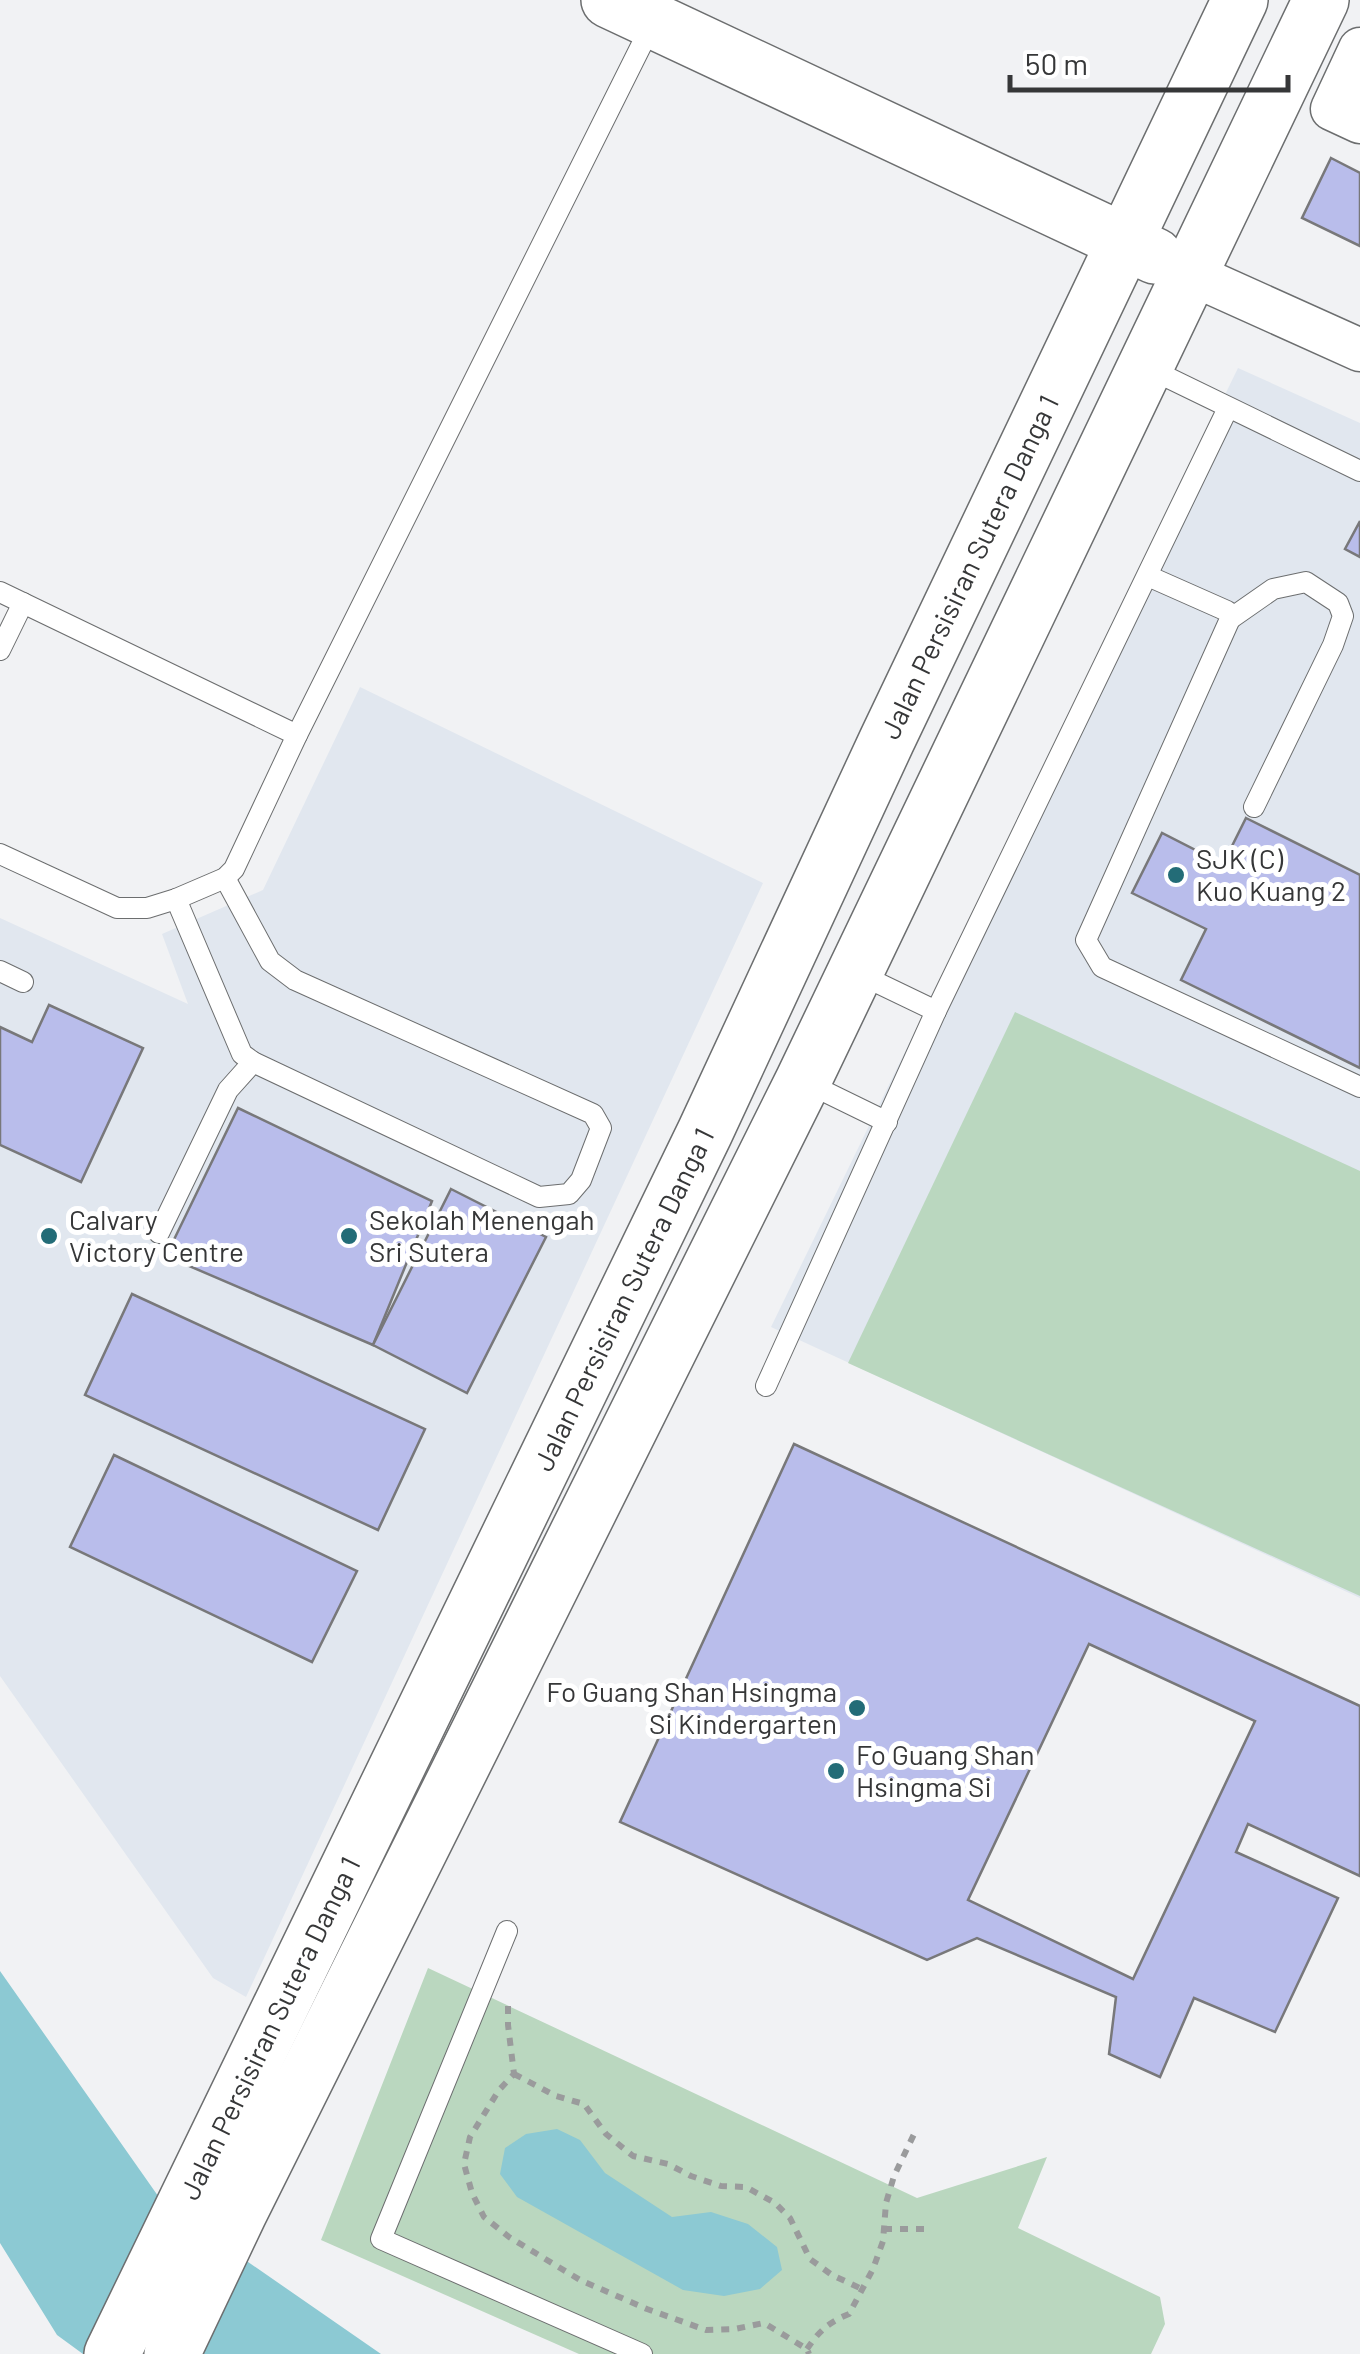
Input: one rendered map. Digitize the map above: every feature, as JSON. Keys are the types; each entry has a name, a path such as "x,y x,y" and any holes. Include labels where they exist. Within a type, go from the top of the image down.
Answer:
{"main road":[{"name":"Jalan Persisiran Sutera Danga 1","path":"112,2354 705,1132 1240,0"},
{"name":"Jalan Persisiran Sutera Danga 1","path":"172,2354 803,1081 1321,0"},
{"path":"631,10 1190,272"}],"street":[{"path":"1360,49 1332,109 1360,122"},
{"path":"1190,272 1360,350"}],"lane":[{"path":"0,854 117,908 147,908 176,899 225,878 234,869 631,10"},
{"path":"1145,367 1360,471"},
{"path":"766,1386 936,1011 1228,408"},
{"path":"1148,576 1227,611 1230,619"},
{"path":"1254,807 1343,616 1338,603 1306,582 1274,589 1230,619 1086,940 1102,967 1360,1087"},
{"path":"0,592 297,735"},
{"path":"0,650 23,604"},
{"path":"176,899 242,1054 253,1062 539,1197 569,1194 582,1180 601,1128 593,1114 295,980 270,961 225,878"},
{"path":"0,970 24,982"},
{"path":"856,972 936,1011"},
{"path":"159,1233 228,1090 253,1062"},
{"path":"803,1081 887,1122"},
{"path":"506,1931 381,2240 642,2354"}],"path":[{"path":"490,1970 508,1998 514,2074 499,2090 470,2137 464,2164 472,2193 484,2217 509,2237 580,2280 647,2309 706,2330 764,2323 808,2352 817,2334 831,2321 849,2314 873,2268 883,2241 886,2203 894,2176 916,2130"},
{"path":"514,2074 556,2096 584,2104 606,2134 634,2156 668,2164 721,2186 746,2187 775,2203 790,2218 810,2259 832,2275 862,2288"},
{"path":"884,2229 926,2229"}],"shaded area":[{"name":"SJK (C) Kuo Kuang 2","path":"1238,368 1360,423 1360,1598 771,1327"},
{"name":"Sekolah Menengah Sri Sutera","path":"360,687 763,883 246,1997 213,1978 0,1676 0,918 188,1004 162,934 263,890"}],"green space":[{"path":"1015,1012 1360,1171 1360,1596 848,1363"},
{"path":"428,1968 917,2198 1047,2157 1018,2228 1160,2297 1165,2324 1151,2354 579,2354 321,2240"}],"water":[{"path":"0,1971 163,2203 381,2354 83,2354 57,2335 0,2243"},
{"path":"557,2129 580,2140 605,2173 672,2217 711,2212 748,2224 777,2247 782,2270 760,2289 724,2296 683,2290 517,2197 500,2174 505,2148 526,2134"}],"building":[{"path":"1331,158 1360,173 1360,246 1302,218"},
{"path":"1360,521 1360,557 1345,549"},
{"path":"1246,818 1360,875 1360,1068 1181,980 1206,929 1132,893 1162,833 1223,864"},
{"path":"49,1005 143,1048 81,1182 0,1145 0,1027 32,1042"},
{"path":"238,1108 432,1201 373,1345 166,1256"},
{"path":"451,1189 546,1237 467,1393 373,1345"},
{"path":"132,1294 425,1429 378,1530 85,1395"},
{"name":"Fo Guang Shan Hsingma Si","path":"794,1444 1360,1706 1360,1876 1248,1824 1236,1852 1338,1898 1275,2032 1194,1998 1160,2077 1109,2054 1116,1997 977,1938 927,1960 620,1822","holes":["1089,1644 1255,1721 1133,1979 968,1900"]},
{"path":"114,1455 357,1571 312,1662 70,1547"}],"place":[{"name":"SJK (C) Kuo Kuang 2","path":"1176,875"},
{"name":"Calvary Victory Centre","path":"49,1236"},
{"name":"Sekolah Menengah Sri Sutera","path":"349,1236"},
{"name":"Fo Guang Shan Hsingma Si Kindergarten","path":"857,1708"},
{"name":"Fo Guang Shan Hsingma Si","path":"836,1771"}]}
